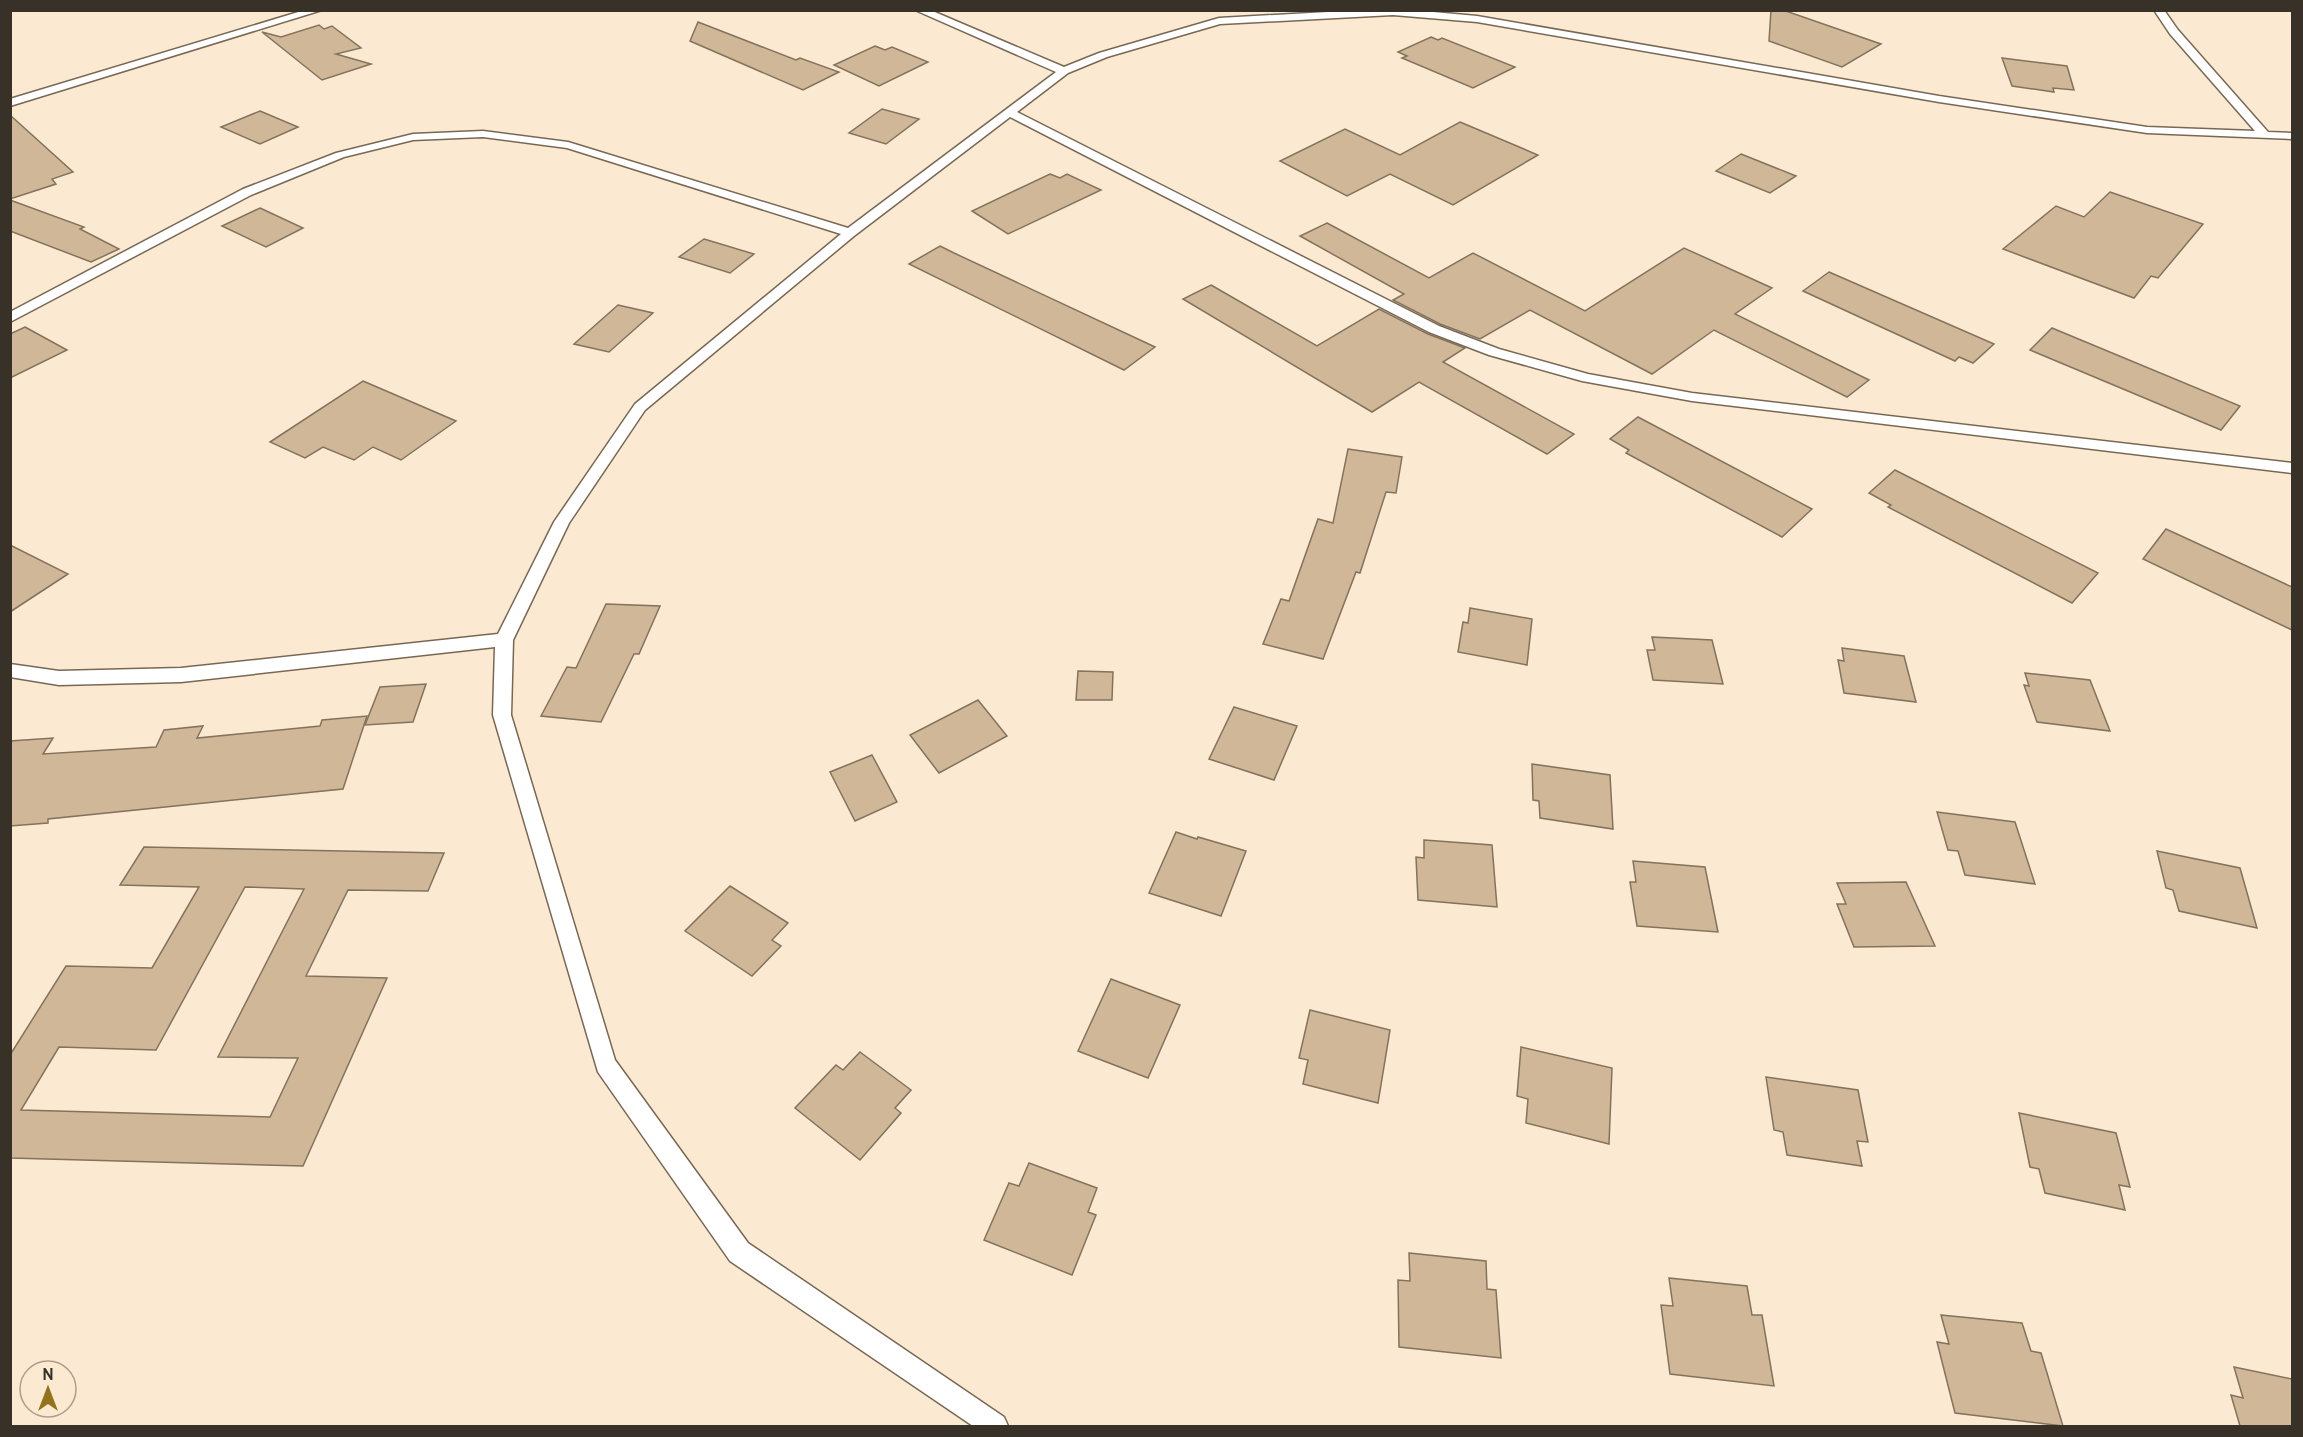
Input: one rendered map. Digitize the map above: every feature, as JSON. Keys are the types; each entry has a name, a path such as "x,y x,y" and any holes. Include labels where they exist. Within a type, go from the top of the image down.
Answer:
{"lane":[{"path":"10,103 317,10"},
{"path":"920,10 1064,71"},
{"path":"2159,10 2175,32 2265,135"},
{"path":"995,1426 739,1252 606,1065 502,715 504,640 562,522 640,407 850,233 1064,71 1103,55 1219,21 1393,12 1473,15 1916,95 2147,130 2292,136"},
{"path":"1010,113 1434,329 1494,352 1587,378 1692,397 2292,468"},
{"path":"10,318 247,192 340,156 413,137 483,134 568,145 850,233"},
{"path":"10,670 58,678 182,675 504,640"}],"building":[{"path":"1771,10 1783,10 1881,44 1842,67 1769,41"},
{"path":"698,22 796,60 800,58 839,72 803,90 690,41"},
{"path":"319,25 324,29 332,26 361,48 336,54 371,64 322,80 262,32 281,37"},
{"path":"1431,37 1438,40 1442,38 1515,67 1473,88 1402,58 1407,56 1398,52"},
{"path":"875,46 885,50 892,47 928,62 879,86 834,65"},
{"path":"2002,58 2067,66 2074,90 2053,88 2054,92 2012,86"},
{"path":"882,109 919,119 886,144 849,133"},
{"path":"260,111 298,127 260,144 221,127"},
{"path":"10,115 73,172 52,179 56,184 10,199"},
{"path":"1460,122 1538,155 1453,205 1390,174 1347,196 1280,161 1345,129 1400,155"},
{"path":"1741,154 1796,176 1770,193 1716,171"},
{"path":"1050,174 1060,178 1067,174 1101,190 1008,234 972,211"},
{"path":"2110,192 2203,224 2158,278 2151,276 2134,298 2003,249 2056,206 2084,217"},
{"path":"10,200 84,227 80,229 119,249 91,262 10,231"},
{"path":"260,208 303,228 266,247 222,226"},
{"path":"1327,223 1429,278 1473,253 1585,311 1684,248 1772,288 1735,314 1869,380 1847,397 1714,330 1652,374 1530,310 1480,339 1440,324 1393,300 1404,294 1300,236"},
{"path":"704,239 754,254 730,273 679,257"},
{"path":"940,246 1155,347 1124,370 909,264"},
{"path":"1829,272 1994,344 1973,363 1959,357 1955,361 1803,291"},
{"path":"1211,285 1317,346 1379,309 1428,334 1465,348 1443,362 1574,434 1547,454 1419,382 1372,412 1183,299"},
{"path":"618,305 653,313 609,352 574,344"},
{"path":"25,327 67,350 10,378 10,334"},
{"path":"2052,328 2240,406 2221,430 2030,350"},
{"path":"363,381 456,421 401,460 373,447 354,460 323,447 305,458 270,442"},
{"path":"1638,417 1812,509 1782,537 1626,453 1629,450 1610,439"},
{"path":"1348,449 1402,457 1396,493 1386,492 1360,573 1356,572 1323,659 1263,644 1281,599 1289,601 1318,519 1333,523"},
{"path":"1895,470 2098,573 2072,603 1888,507 1891,505 1869,493"},
{"path":"2166,529 2292,587 2292,630 2143,559"},
{"path":"10,545 68,574 10,612"},
{"path":"606,604 660,606 639,654 634,654 601,722 541,716 567,667 576,668"},
{"path":"1470,608 1532,619 1527,665 1458,652 1463,622 1468,623"},
{"path":"1652,637 1712,640 1723,684 1653,680 1647,650 1655,650"},
{"path":"1842,648 1904,656 1916,702 1844,693 1838,660 1844,661"},
{"path":"1078,671 1113,672 1112,700 1076,700"},
{"path":"2025,673 2090,680 2110,731 2037,722 2024,685 2029,686"},
{"path":"426,684 413,722 365,725 380,687"},
{"path":"978,700 1007,736 939,773 910,735"},
{"path":"1234,707 1297,726 1274,780 1209,759"},
{"path":"367,716 343,789 48,819 48,823 10,826 10,741 53,738 43,754 156,747 164,730 203,726 197,738 320,726 322,720"},
{"path":"872,755 897,802 855,821 830,772"},
{"path":"1532,764 1610,775 1613,829 1540,818 1539,801 1533,800"},
{"path":"1937,812 2015,822 2035,884 1965,875 1958,851 1948,850"},
{"path":"1176,832 1246,851 1221,916 1149,893"},
{"path":"1424,840 1492,845 1497,907 1418,900 1416,857 1424,858"},
{"path":"144,847 444,853 428,891 348,890 306,976 387,978 303,1166 10,1158 10,1055 66,966 152,968 199,887 120,885","holes":["245,887 304,889 218,1057 298,1058 270,1117 21,1110 59,1047 156,1050"]},
{"path":"2157,851 2240,868 2257,928 2179,911 2173,890 2166,888"},
{"path":"1633,861 1705,867 1718,932 1637,926 1630,882 1636,882"},
{"path":"1906,882 1935,946 1854,947 1837,904 1846,904 1837,883"},
{"path":"730,886 788,923 772,940 781,946 752,976 685,931"},
{"path":"1111,979 1180,1005 1148,1078 1078,1051"},
{"path":"1310,1010 1390,1030 1378,1103 1303,1084 1308,1060 1299,1058"},
{"path":"1521,1047 1612,1068 1609,1144 1526,1123 1528,1099 1517,1096"},
{"path":"860,1052 911,1090 895,1108 901,1113 860,1160 795,1108 836,1065 843,1070"},
{"path":"1766,1077 1858,1090 1868,1142 1857,1141 1862,1166 1787,1155 1783,1132 1774,1130"},
{"path":"2019,1113 2116,1133 2130,1187 2119,1185 2125,1210 2045,1193 2039,1169 2030,1167"},
{"path":"1029,1163 1097,1188 1088,1212 1096,1215 1072,1275 984,1240 1009,1183 1019,1186"},
{"path":"1409,1253 1486,1261 1487,1289 1496,1290 1501,1358 1399,1347 1398,1280 1410,1281"},
{"path":"1669,1278 1747,1286 1752,1315 1762,1315 1774,1386 1670,1374 1661,1305 1673,1306"},
{"path":"1941,1315 2022,1323 2031,1351 2041,1353 2063,1426 1955,1413 1937,1342 1949,1344"},
{"path":"2234,1367 2292,1379 2292,1426 2240,1426 2231,1395 2243,1398"}]}
